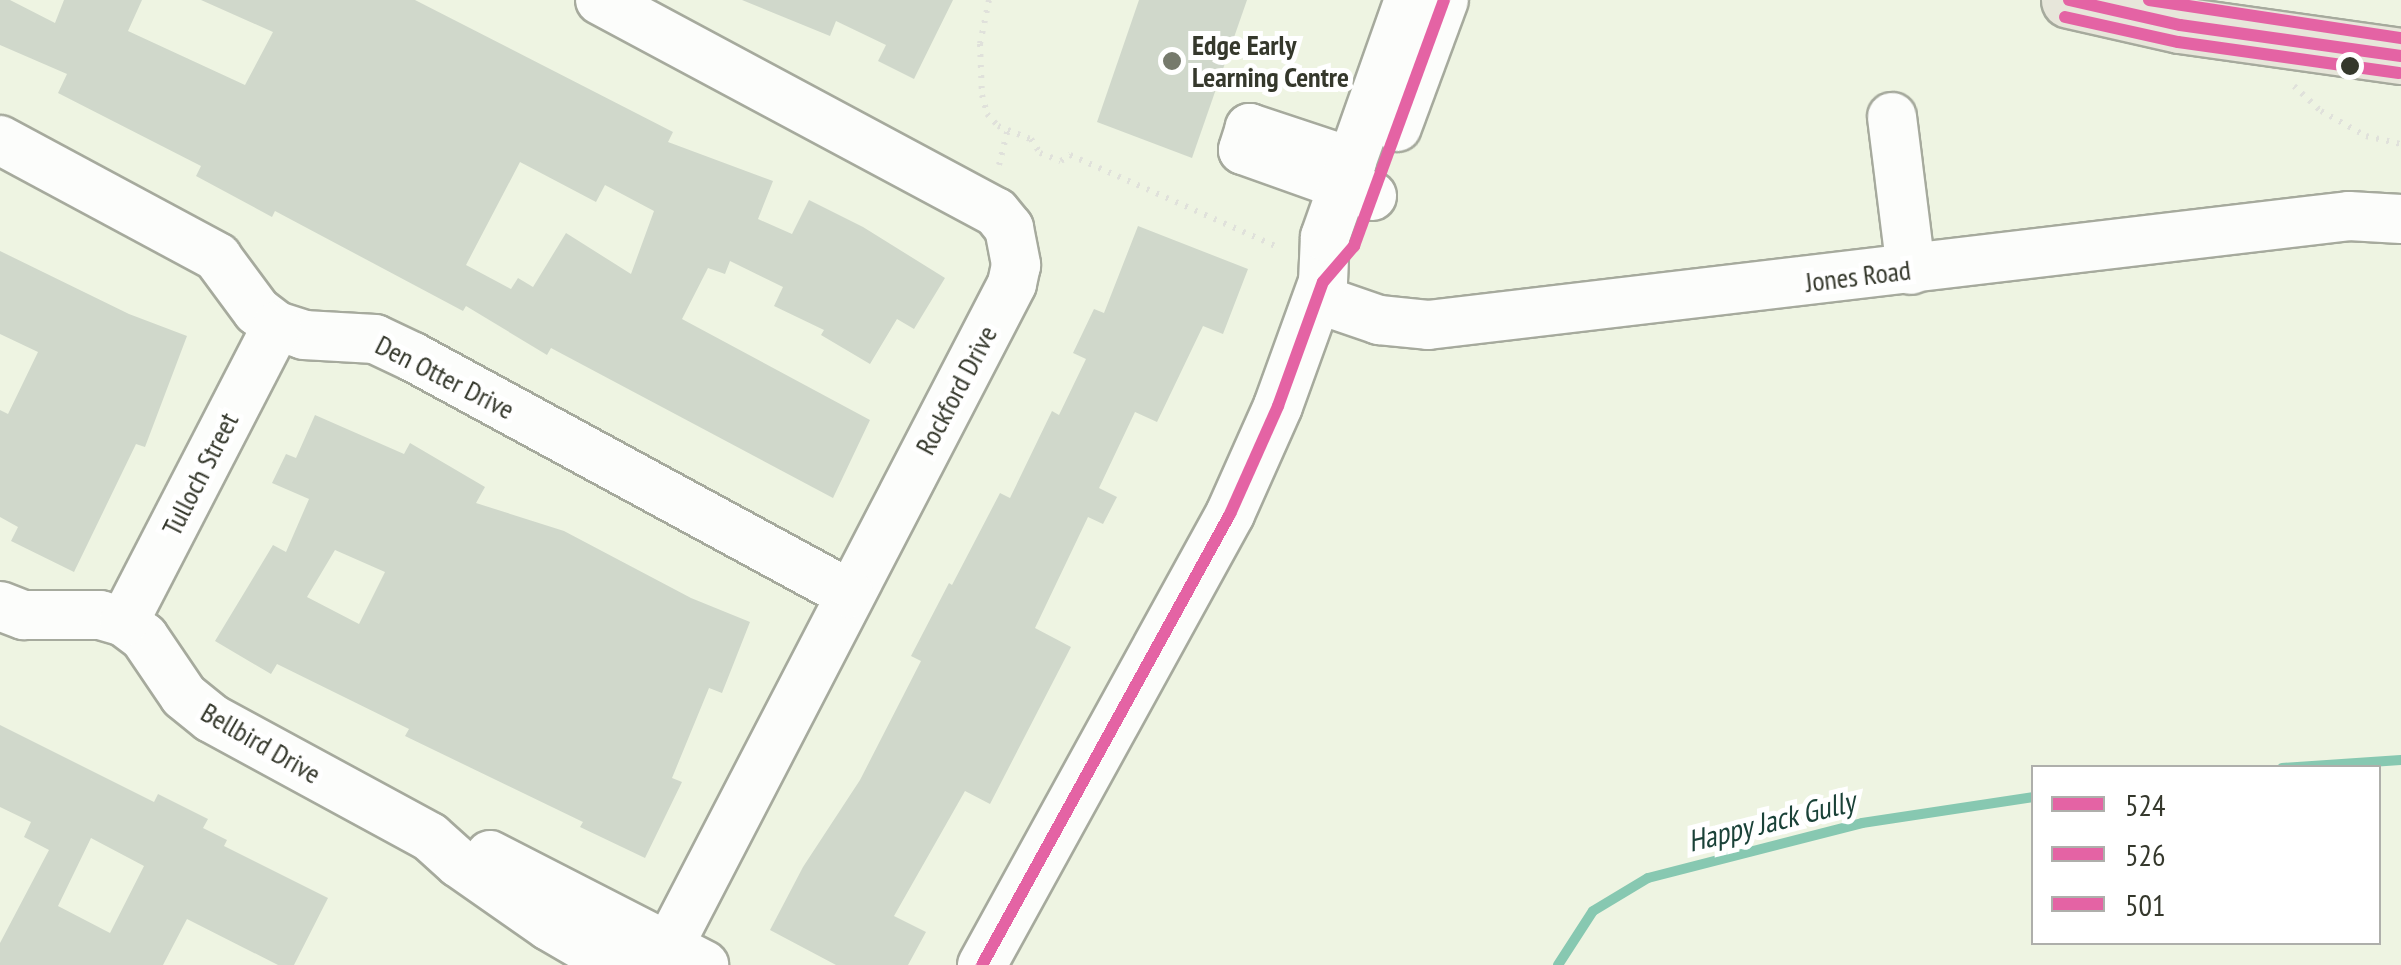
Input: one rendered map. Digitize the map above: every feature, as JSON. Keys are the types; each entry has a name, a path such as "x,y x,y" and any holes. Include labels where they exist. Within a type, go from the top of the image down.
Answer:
{"main road":[{"path":"2069,0 2180,25 2401,56"}],"street":[{"name":"Rockford Drive","path":"600,0 996,212 1009,228 1016,265 1012,284 849,594 677,959"},
{"path":"1356,182 1392,22 1409,0"},
{"path":"982,965 1230,514 1278,406 1320,290 1325,237 1356,182 1444,0"},
{"path":"1892,117 1910,270"},
{"path":"1247,139 1356,182"},
{"path":"0,140 217,257 257,311 277,326"},
{"name":"Jones Road","path":"1320,290 1379,320 1428,326 2349,216 2401,219"},
{"name":"Den Otter Drive","path":"277,326 304,334 376,339 414,356 849,594"},
{"name":"Tulloch Street","path":"124,622 277,326"},
{"path":"0,606 24,616 100,615 124,622"},
{"name":"Bellbird Drive","path":"124,622 144,637 184,696 211,718 430,837 459,864 616,965"},
{"name":"Bellbird Drive","path":"430,837 470,845 677,959"}],"path":[{"path":"988,0 980,44 982,95 987,114 1031,139 1040,153 1061,162 1070,155 1278,246"},
{"path":"2283,76 2321,111 2366,136 2401,144"},
{"path":"999,165 1008,128"}],"building":[{"path":"0,0 10,0 55,23 64,0 142,0 128,31 245,85 273,32 201,0 415,0 673,132 668,142 773,181 758,219 792,234 809,200 863,227 945,278 914,329 897,319 870,364 821,335 824,330 774,306 783,287 730,261 725,274 708,268 682,319 870,420 833,498 551,348 547,355 466,306 463,311 275,211 272,217 196,176 201,166 58,93 67,74 0,45","holes":["520,162 596,202 605,185 654,211 631,274 566,233 533,287 518,278 511,289 466,265"]},
{"path":"742,0 953,0 914,79 878,61 886,45 836,21 830,36"},
{"name":"Edge Early Learning Centre","path":"1139,0 1247,0 1192,158 1097,122"},
{"path":"1138,226 1248,269 1223,334 1203,326 1157,422 1135,412 1099,488 1117,497 1103,524 1088,517 1035,628 1071,647 990,804 965,791 894,916 926,932 908,965 836,965 770,930 803,867 860,780 921,661 911,656 949,583 952,585 1000,493 1010,498 1052,411 1059,415 1086,359 1073,353 1094,309 1104,313"},
{"path":"0,251 129,314 187,336 145,447 136,444 74,572 11,541 18,527 0,517 0,410 8,414 38,352 0,334"},
{"path":"315,415 404,454 410,443 485,487 476,503 564,531 691,598 750,622 722,693 709,688 672,778 682,782 645,858 580,827 583,822 405,736 409,729 277,664 271,674 215,641 273,545 286,552 309,499 272,483 286,454 296,458","holes":["335,550 385,572 359,624 307,597"]},
{"path":"0,725 154,802 158,794 208,819 203,828 227,840 224,846 328,898 294,965 278,965 187,919 163,965 0,965 0,943 49,850 24,837 31,822 0,807","holes":["91,838 144,866 110,933 58,906"]}],"waterway":[{"name":"Happy Jack Gully","path":"2327,765 2401,760"},
{"name":"Happy Jack Gully","path":"1558,965 1593,911 1648,878 1862,823 2031,797"}],"transit line":[{"name":"524","path":"982,965 1230,514 1278,406 1323,282 1354,246 1444,0"},
{"name":"524","path":"2069,0 2180,25 2401,56"},
{"name":"501","path":"2149,0 2401,38"},
{"name":"526","path":"2065,17 2178,42 2399,73"}],"place":[{"name":"Edge Early Learning Centre","path":"1172,61"}]}
